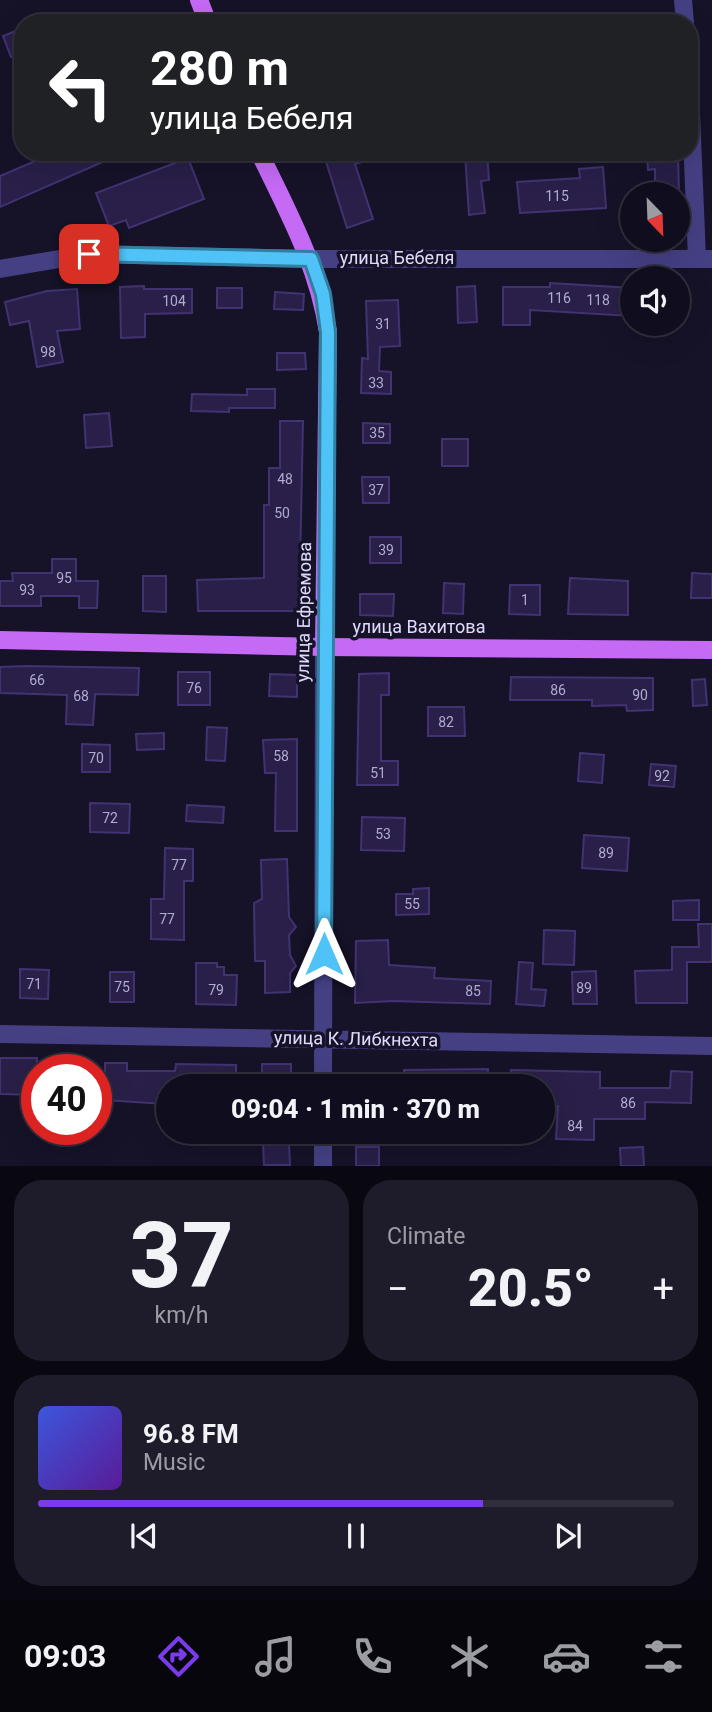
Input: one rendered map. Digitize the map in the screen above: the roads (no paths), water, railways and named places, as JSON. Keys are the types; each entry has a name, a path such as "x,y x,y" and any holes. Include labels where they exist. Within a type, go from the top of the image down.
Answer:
{"main road":[{"name":"улица Ефремова","path":"263,161 311,259 323,294 328,332 324,647"},
{"name":"улица Вахитова","path":"0,640 324,647 712,650"}],"street":[{"path":"696,161 704,258"},
{"name":"улица Бебеля","path":"0,269 89,254 311,259 704,258"},
{"name":"улица Ефремова","path":"323,1074 324,647"},
{"name":"улица К. Либкнехта","path":"0,1034 712,1046"},
{"path":"323,1144 323,1166"}]}
